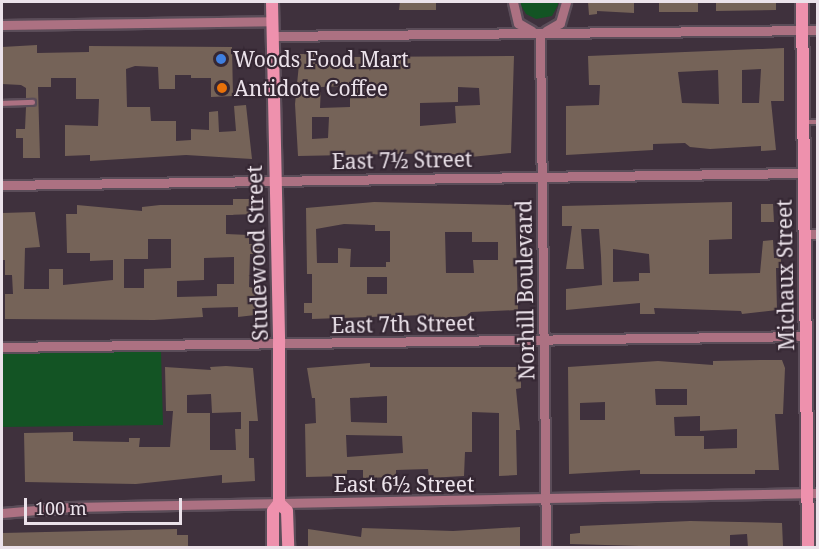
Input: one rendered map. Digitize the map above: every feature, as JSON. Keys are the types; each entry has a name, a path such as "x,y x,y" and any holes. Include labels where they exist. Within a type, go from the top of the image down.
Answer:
{"main road":[{"name":"Studewood Street","path":"272,2 279,343 279,502 273,511 273,548"},
{"name":"Michaux Street","path":"802,2 806,336 812,356 812,495 808,548"},
{"name":"Studewood Street","path":"279,502 287,511 288,548"}],"street":[{"path":"513,2 518,23 540,33"},
{"path":"540,33 560,23 566,2"},
{"path":"2,25 272,21"},
{"path":"272,36 818,30"},
{"name":"Norhill Boulevard","path":"540,33 546,548"},
{"name":"East 7½ Street","path":"2,185 803,173"},
{"path":"804,234 818,234"},
{"name":"East 7th Street","path":"2,347 806,336"},
{"name":"East 6½ Street","path":"2,513 279,502 546,501 812,495"}],"lane":[{"path":"2,103 32,102"},
{"path":"803,122 818,122"}],"green space":[{"path":"519,2 558,2 558,5 552,16 536,19 526,14"},
{"path":"161,351 163,425 2,427 2,353"}],"building":[{"path":"400,2 436,2 436,10 399,10"},
{"path":"588,2 634,2 634,13 597,11 597,14 589,15"},
{"path":"659,2 698,2 698,12 659,12"},
{"path":"716,2 776,2 776,10 716,11"},
{"path":"37,45 37,53 89,52 89,46 232,47 233,96 211,97 211,78 191,78 191,75 175,75 175,89 159,89 158,67 135,66 126,69 127,107 150,107 151,121 176,121 176,141 191,140 191,129 209,130 209,112 218,111 219,132 236,131 234,106 246,105 252,159 186,155 90,161 90,155 65,156 65,125 98,126 99,99 76,99 76,78 51,78 51,87 38,87 40,158 23,158 23,138 16,138 16,129 25,129 26,107 36,101 26,98 26,88 21,85 2,84 2,47"},
{"path":"784,48 784,101 771,101 776,150 761,151 761,146 710,149 690,147 685,143 653,144 653,150 566,155 566,106 599,105 600,85 589,85 588,56","holes":["761,69 759,103 742,103 742,70","718,70 719,104 682,103 678,72"]},
{"path":"300,54 315,54 315,64 349,64 349,57 514,56 511,153 471,157 447,153 298,156 295,104","holes":["350,86 350,107 320,108 321,87","458,87 479,88 480,105 455,106 456,123 420,126 420,103 458,102","312,117 329,117 328,138 312,139"]},
{"path":"233,199 255,199 256,214 226,215 226,234 249,235 249,244 259,244 259,254 250,254 249,287 256,289 255,315 238,317 238,307 202,308 203,317 154,320 5,319 5,294 13,294 12,275 5,275 5,260 2,260 2,213 35,212 40,247 25,248 24,289 49,289 49,269 63,269 63,285 113,280 113,260 90,261 90,253 67,253 66,214 77,214 77,205 142,211 142,207 160,205 233,205","holes":["148,239 171,239 171,268 144,269 144,288 124,288 124,259 148,259","234,257 234,284 217,284 217,296 177,297 177,281 204,280 204,258"]},
{"path":"374,202 515,205 518,310 471,312 466,316 442,318 425,318 425,315 312,319 312,313 304,313 304,303 312,303 312,274 307,274 306,208","holes":["344,224 375,225 375,231 390,231 390,262 386,262 386,267 350,267 351,249 338,248 338,263 317,263 316,229","445,232 472,232 472,242 498,242 498,260 473,260 474,273 446,273","367,277 387,277 387,294 367,294"]},
{"path":"732,202 732,239 709,240 709,274 760,273 763,241 773,240 774,258 781,258 781,268 776,268 777,310 742,314 741,311 654,308 655,314 640,314 640,303 566,310 566,289 602,285 601,256 599,229 581,229 584,269 566,269 572,226 562,226 562,206","holes":["613,249 649,254 650,273 639,273 639,281 613,282"]},
{"path":"761,204 773,204 774,222 761,222"},
{"path":"782,360 785,368 783,414 775,414 779,470 755,470 755,474 640,474 640,470 569,474 568,367 658,361 713,365 713,361","holes":["655,389 687,389 687,405 656,405","605,402 605,420 580,420 580,403","700,416 700,431 737,429 737,448 704,449 704,436 675,436 674,417"]},
{"path":"370,363 370,367 521,367 521,388 516,389 520,430 516,430 517,475 499,476 499,413 472,412 472,452 465,452 464,476 429,478 428,469 396,470 396,477 363,478 363,470 347,470 347,476 306,477 305,424 316,423 315,398 312,398 307,368","holes":["387,396 387,423 351,422 350,398","346,435 402,436 403,453 347,457"]},
{"path":"165,367 211,370 210,367 253,368 258,421 249,421 249,458 254,458 255,481 222,483 222,475 136,484 25,482 24,433 73,432 73,441 129,442 129,438 140,438 139,447 170,447 173,411 166,411","holes":["211,394 212,413 241,412 241,429 235,429 236,450 210,450 210,413 187,413 187,395"]},
{"path":"690,521 782,523 783,546 748,548 747,534 730,535 730,546 709,548 570,544 570,534 580,533 580,526"},
{"path":"520,527 520,548 308,548 308,529 361,537 362,528 453,531"},
{"path":"177,529 177,535 188,535 188,547 2,548 2,533"}],"place":[{"name":"Woods Food Mart","path":"221,59"},
{"name":"Antidote Coffee","path":"222,88"}]}
